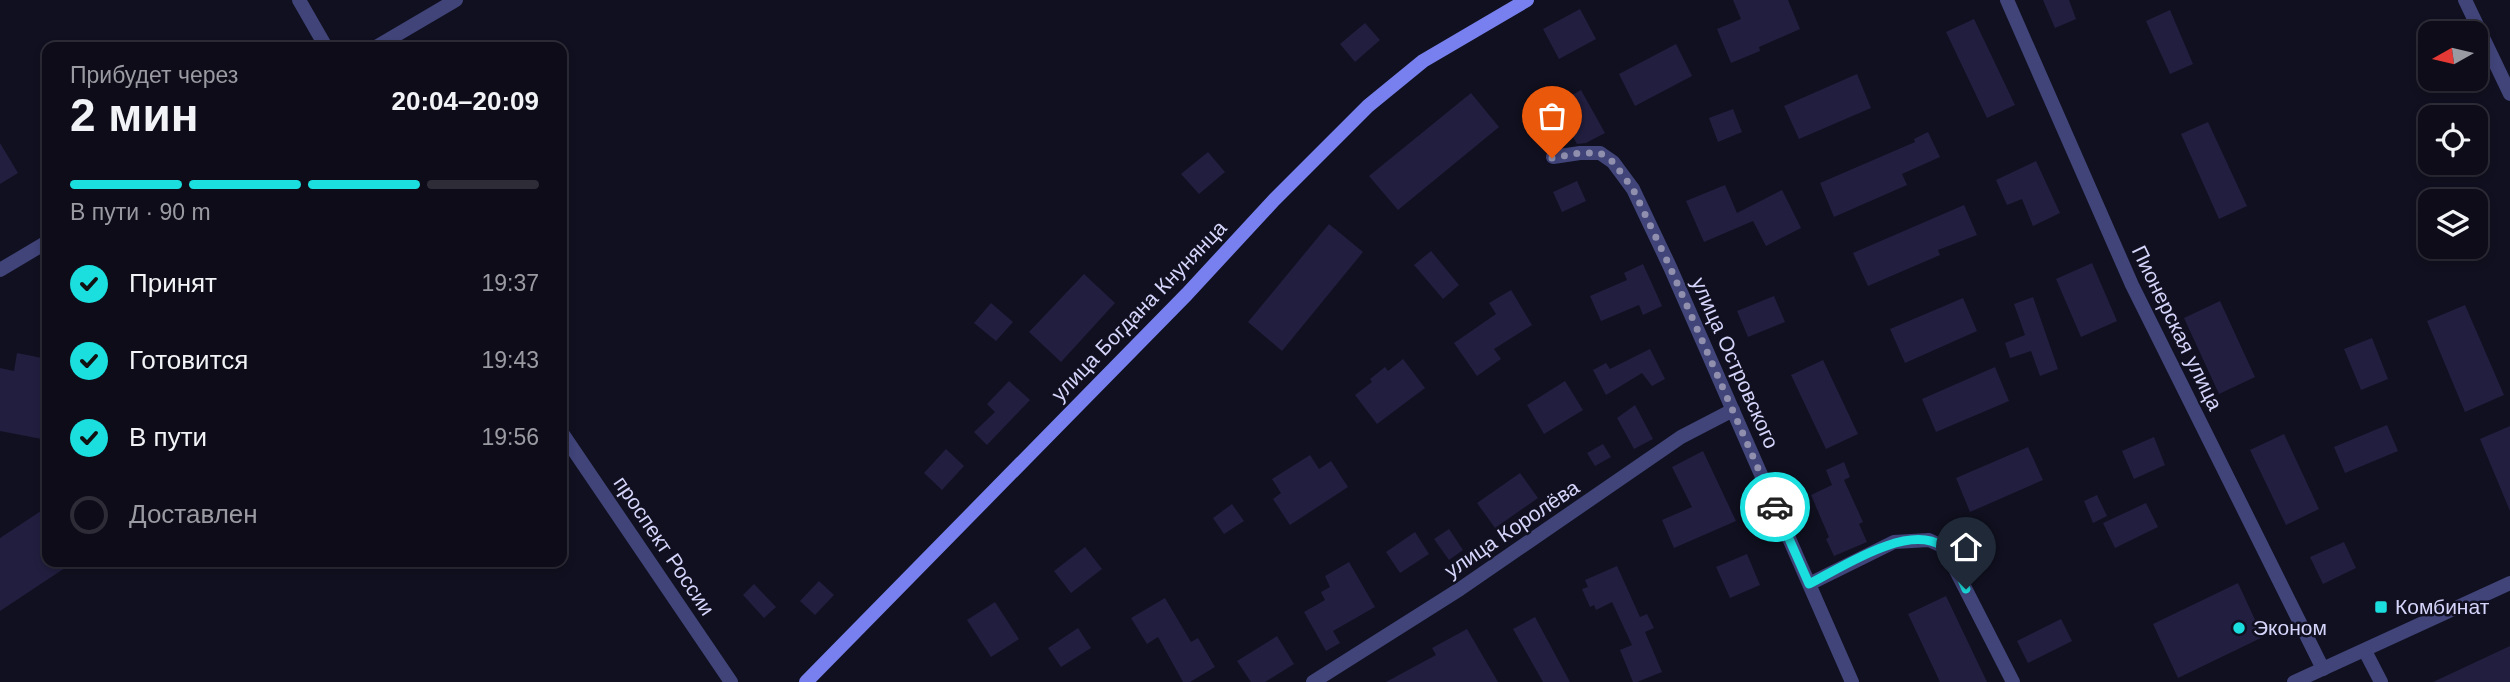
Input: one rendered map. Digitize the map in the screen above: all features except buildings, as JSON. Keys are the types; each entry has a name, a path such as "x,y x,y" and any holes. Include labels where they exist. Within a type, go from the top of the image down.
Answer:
{"main road":[{"name":"улица Богдана Кнунянца","path":"806,682 1368,106 1423,61 1527,0"}],"street":[{"path":"299,0 323,42"},
{"path":"385,42 456,0"},
{"name":"Пионерская улица","path":"2007,0 2132,285 2323,669"},
{"path":"2465,0 2510,94"},
{"name":"улица Островского","path":"1552,158 1600,153 1613,162 1633,189 1670,267 1852,682"},
{"path":"0,270 42,245"},
{"name":"улица Королёва","path":"1313,682 1460,589 1681,437 1733,410"},
{"name":"проспект России","path":"567,440 731,682"},
{"path":"1809,584 1894,542 1929,540 1944,547 2012,682"},
{"path":"2294,682 2510,583"},
{"path":"2365,651 2381,682"}],"way so far":[{"path":"1552,158 1600,153 1613,162 1633,189 1775,507"}],"place":[{"name":"Комбинат","path":"2381,607"},
{"name":"Эконом","path":"2239,628"}],"route":[{"path":"1775,507 1809,584 1894,542 1911,539 1929,540 1944,547 1966,589"}]}
